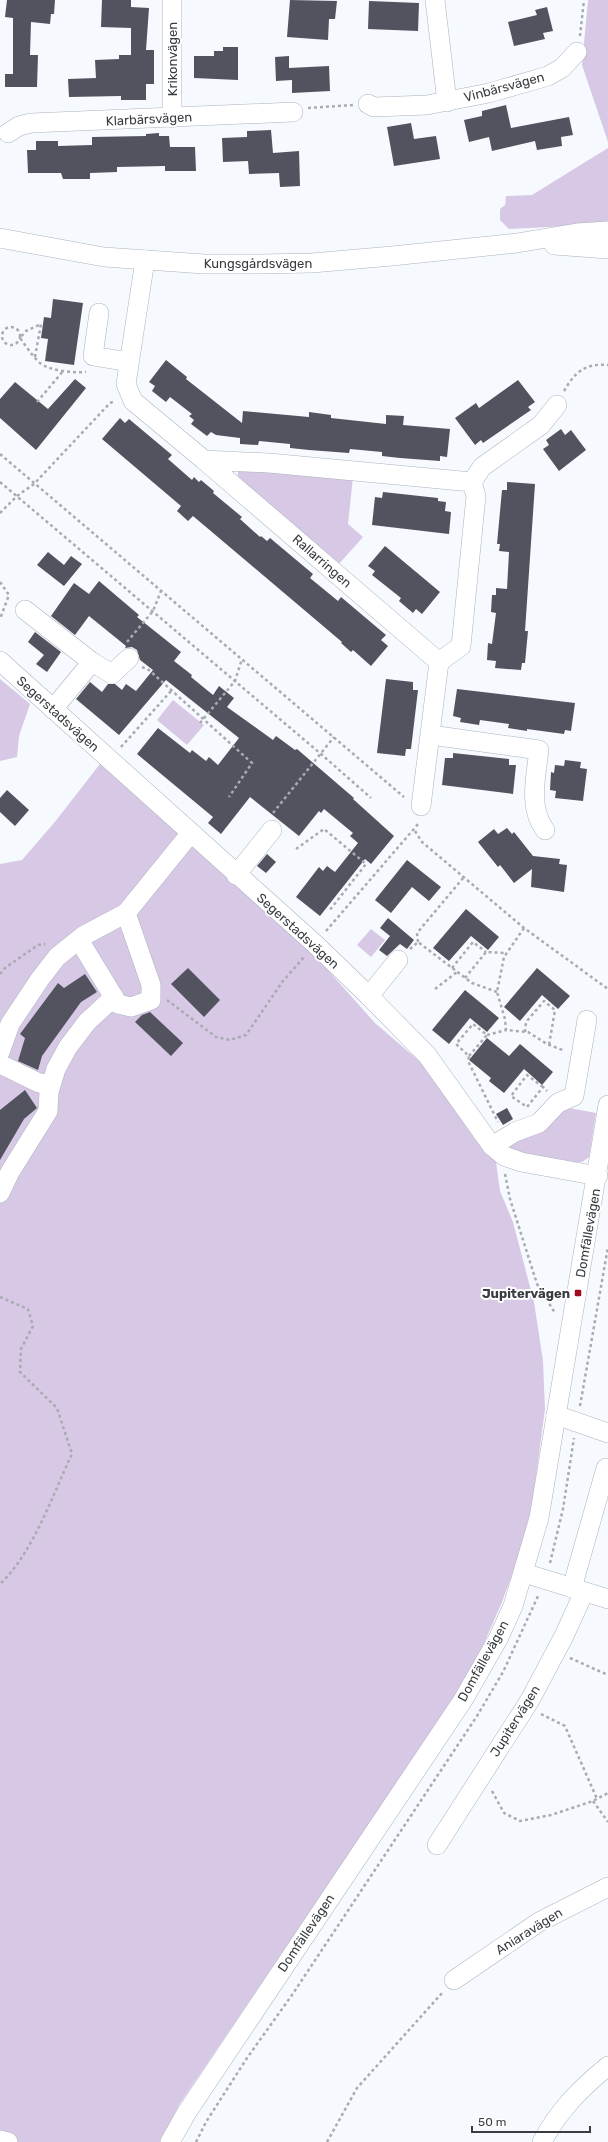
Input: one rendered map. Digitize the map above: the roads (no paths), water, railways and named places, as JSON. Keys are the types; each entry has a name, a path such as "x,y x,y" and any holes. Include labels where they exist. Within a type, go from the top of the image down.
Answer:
{"street":[{"name":"Krikonvägen","path":"172,0 172,118"},
{"name":"Vinbärsvägen","path":"435,0 447,102"},
{"name":"Vinbärsvägen","path":"368,104 374,107 427,105 489,93 548,76 562,68 577,52"},
{"name":"Klarbärsvägen","path":"8,133 19,126 31,123 293,112"},
{"name":"Kungsgårdsvägen","path":"0,238 104,257 204,264 312,263 517,243 577,233 608,231"},
{"name":"Kungsgårdsvägen","path":"517,243 608,250"},
{"path":"99,313 93,356 129,362 145,260"},
{"name":"Rallarringen","path":"129,362 126,384 129,394 139,406 439,662"},
{"path":"415,807 431,735 439,662 461,646 476,496 472,482 482,467 541,425 557,404"},
{"path":"204,460 269,462 472,482"},
{"path":"25,610 92,662 112,674 129,658"},
{"name":"Segerstadsvägen","path":"0,661 190,834 315,944 369,996 427,1055 501,1146"},
{"path":"53,709 92,662"},
{"path":"431,735 539,750 534,803 538,821 545,830"},
{"path":"236,875 270,824"},
{"path":"0,1052 10,1024 40,979 57,957 79,940 126,913 190,834"},
{"path":"79,940 118,1004 131,1006 151,1000 151,990 126,913"},
{"path":"369,996 398,960"},
{"path":"0,1193 10,1172 48,1112 51,1084 56,1069 68,1047 87,1022 114,997"},
{"path":"587,1020 574,1096 561,1102 548,1112 539,1123 501,1146 520,1162 598,1176"},
{"path":"0,1064 39,1083 51,1084"},
{"name":"Domfällevägen","path":"165,2141 192,2105 462,1700 498,1639 513,1606 539,1518 598,1176 608,1105"},
{"path":"556,1415 608,1432"},
{"name":"Jupitervägen","path":"437,1845 526,1706 556,1651 578,1590 606,1468"},
{"path":"524,1573 608,1599"},
{"name":"Aniaravägen","path":"454,1980 539,1922 608,1887"},
{"path":"542,2142 550,2126 564,2108 608,2066"},
{"path":"0,2140 8,2142"}],"place":[{"name":"Jupitervägen","path":"578,1293"}]}
